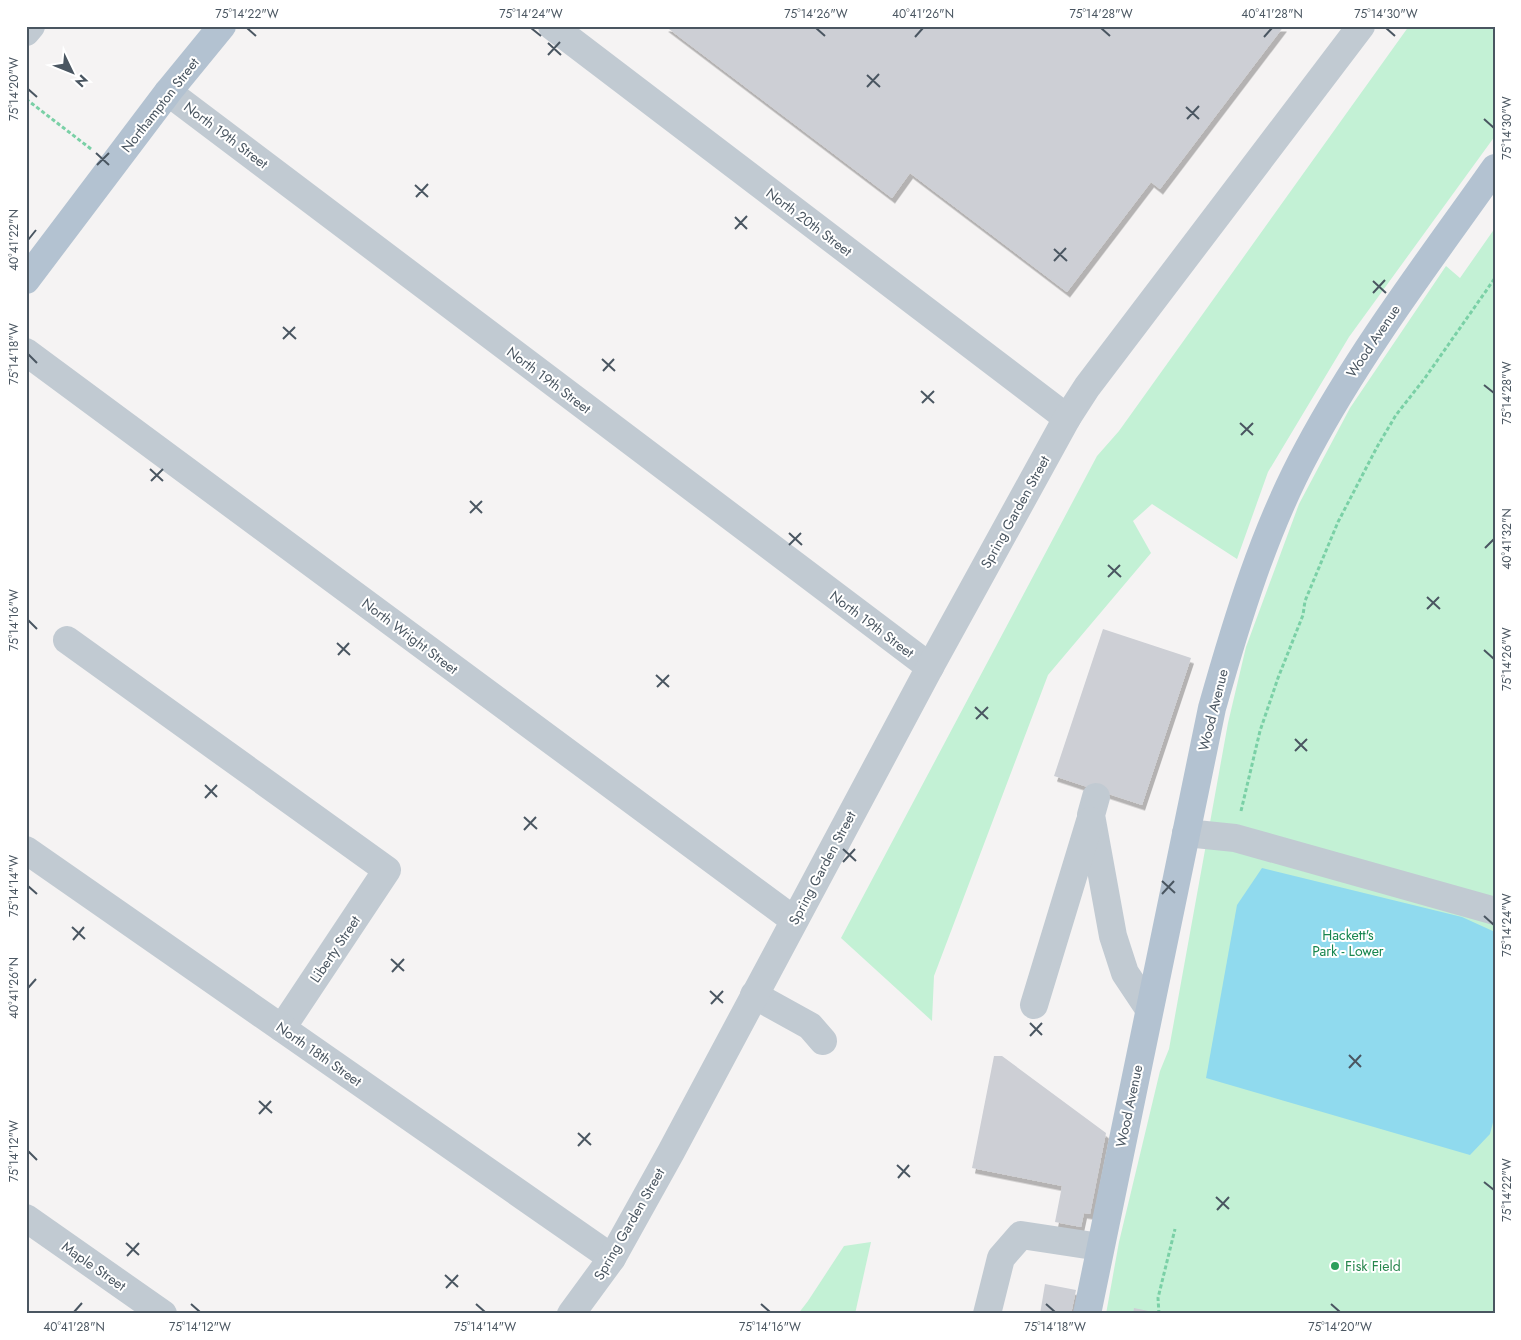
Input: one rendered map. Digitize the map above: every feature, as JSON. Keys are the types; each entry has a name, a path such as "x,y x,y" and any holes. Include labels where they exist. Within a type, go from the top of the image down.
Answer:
{"main road":[{"name":"Northampton Street","path":"26,280 168,92 222,26"},
{"name":"Wood Avenue","path":"1087,1314 1212,708 1226,656 1253,574 1279,508 1307,450 1343,387 1390,316 1495,168"}],"street":[{"path":"26,32 31,26"},
{"name":"North 20th Street","path":"552,26 1067,418"},
{"name":"Spring Garden Street","path":"571,1314 612,1258 930,667 1067,418 1087,387 1361,26"},
{"name":"North 19th Street","path":"168,92 930,667"},
{"name":"North Wright Street","path":"26,352 794,920"},
{"name":"Liberty Street","path":"67,640 387,870 282,1028"},
{"path":"1034,1005 1094,806 1113,936 1126,974 1149,1009"},
{"path":"1186,833 1235,838 1495,911"},
{"name":"North 18th Street","path":"26,850 612,1258"},
{"path":"754,995 810,1026 823,1041"},
{"name":"Maple Street","path":"26,1218 163,1314"},
{"path":"988,1314 1002,1258 1021,1235 1100,1247"}],"path":[{"path":"26,99 113,165"},
{"path":"1235,838 1263,722 1303,615 1305,601 1338,522 1376,447 1396,415 1495,278"},
{"path":"1158,1314 1158,1298 1175,1229"}],"green space":[{"path":"1409,26 1495,26 1495,136 1349,337 1268,472 1237,559 1152,504 1133,521 1151,553 1048,675 934,976 932,1021 841,938 1097,456 1119,431"},
{"name":"Fisk Field","path":"1495,228 1495,1314 1106,1314 1119,1242 1160,1071 1169,1049 1228,723 1246,647 1299,504 1350,408 1446,266 1460,278"},
{"path":"871,1242 855,1314 798,1314 844,1246"}],"water":[{"path":"1262,868 1462,917 1495,932 1495,1115 1490,1134 1470,1155 1206,1078 1237,905"}],"building":[{"path":"665,26 1284,26 1160,189 1151,182 1067,292 910,173 892,198"},
{"path":"1103,629 1191,658 1142,805 1054,776"},
{"path":"994,1056 1002,1056 1106,1133 1090,1214 1084,1213 1081,1227 1055,1222 1062,1186 972,1168"},
{"path":"1045,1284 1076,1290 1071,1314 1040,1314"},
{"path":"1134,1308 1158,1313 1158,1314 1133,1314"}],"place":[{"name":"Fisk Field","path":"1335,1266"}],"park label":[{"name":"Hackett's Park - Lower","path":"1348,944"}]}
